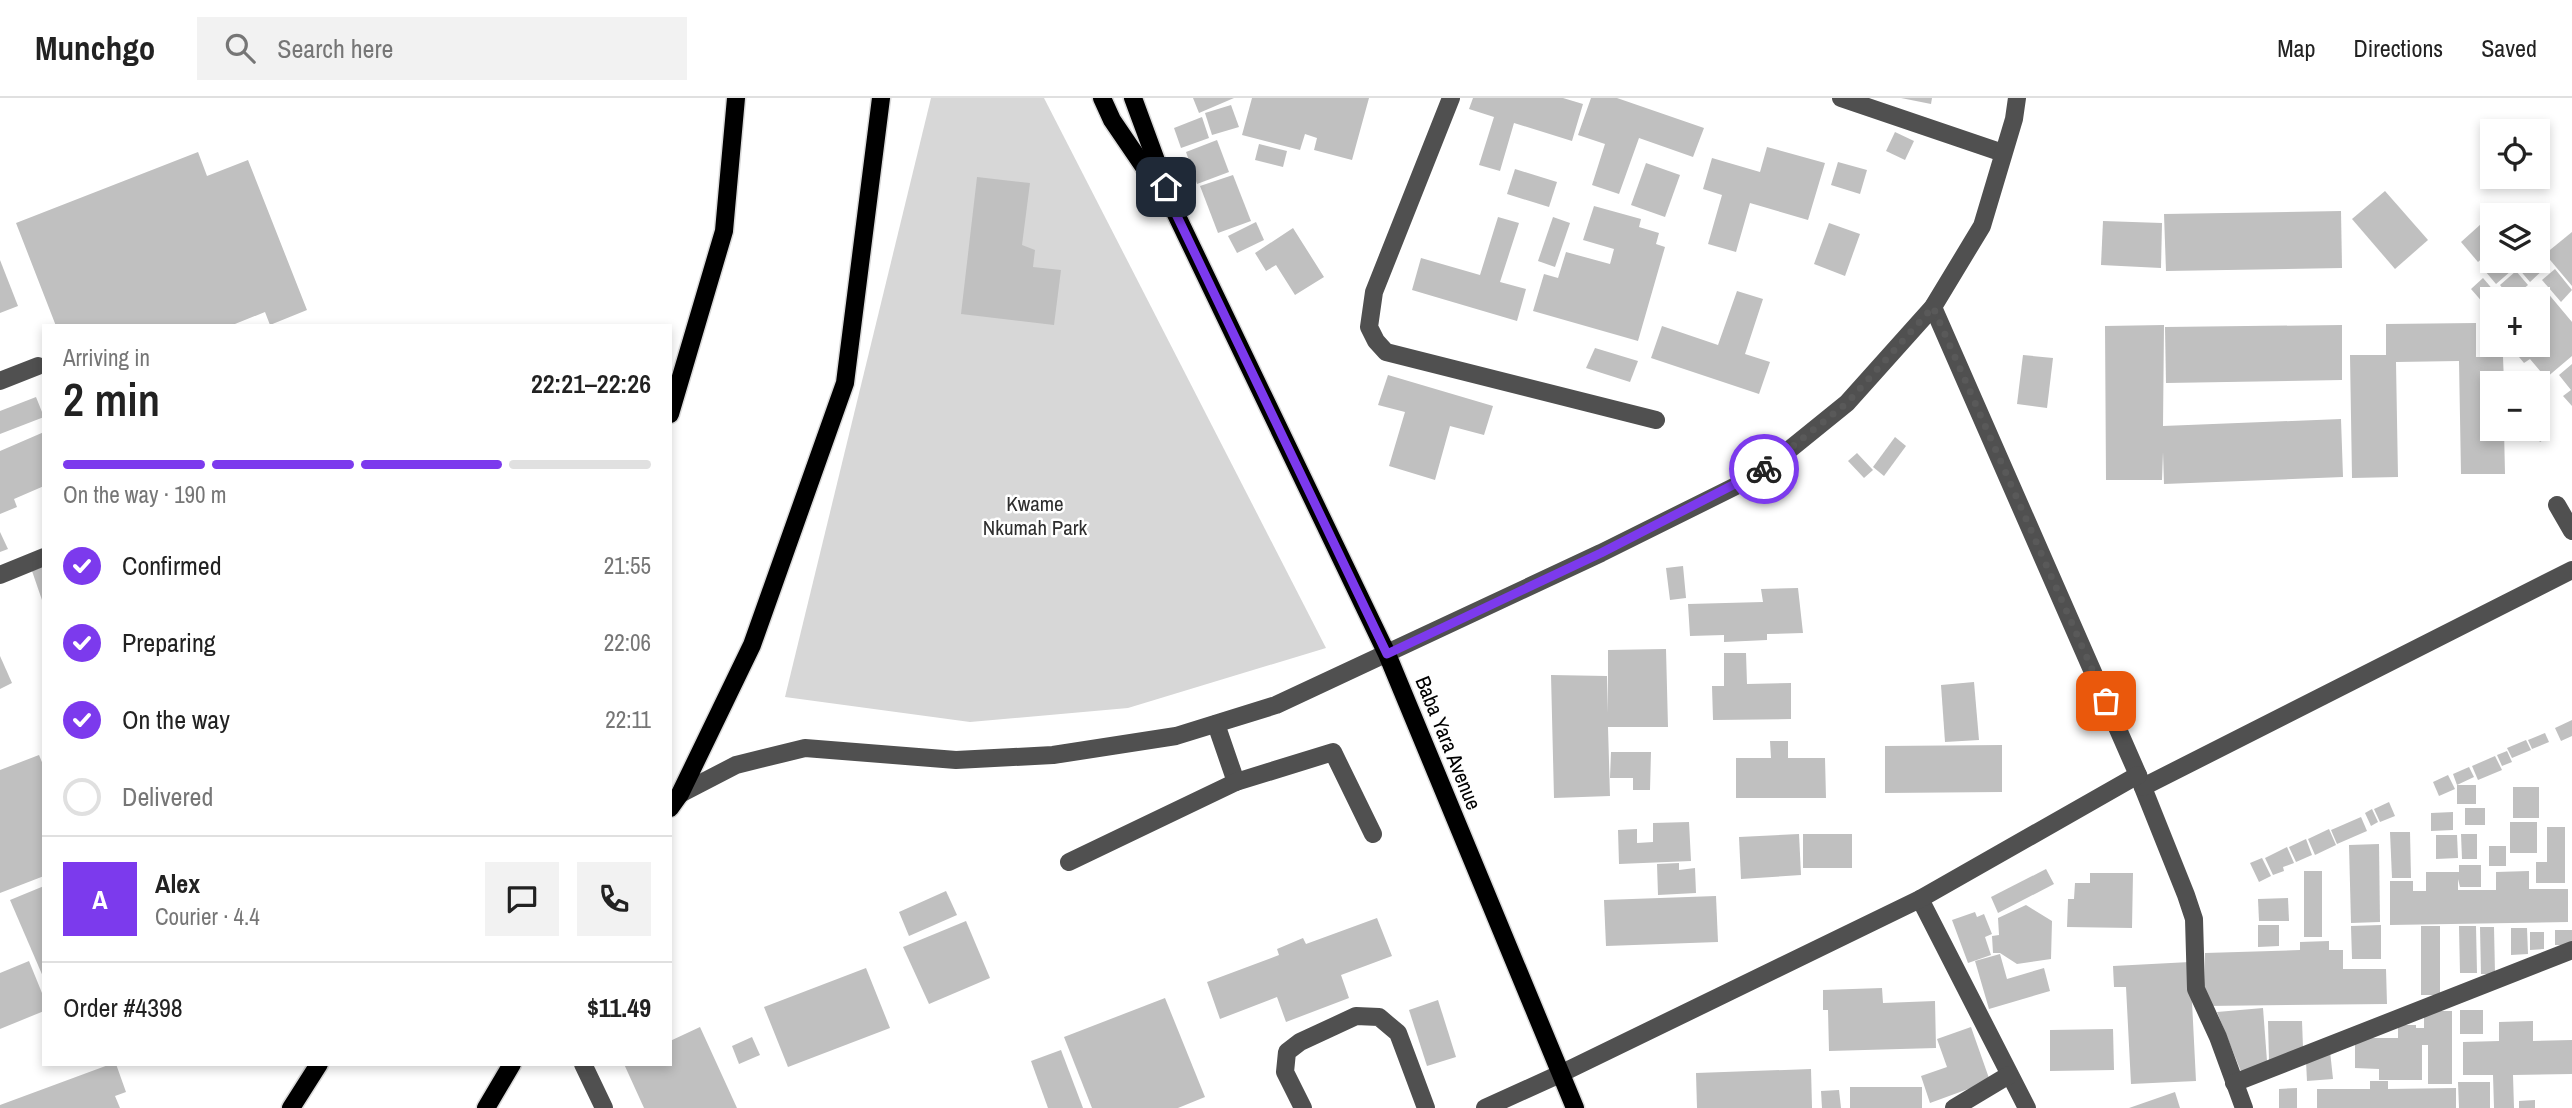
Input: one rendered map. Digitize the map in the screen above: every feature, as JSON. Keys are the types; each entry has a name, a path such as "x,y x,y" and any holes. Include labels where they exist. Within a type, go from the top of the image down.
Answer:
{"main road":[{"path":"672,407 723,231 736,98"},
{"path":"675,801 752,645 845,383 881,98"},
{"name":"Baba Yara Avenue","path":"1102,98 1112,120 1175,212"},
{"name":"Baba Yara Avenue","path":"1133,98 1175,212 1387,654 1575,1108"},
{"path":"291,1108 318,1066"},
{"path":"486,1108 511,1066"}],"street":[{"path":"1451,98 1374,292 1369,327 1376,341 1386,352 1656,420"},
{"path":"1841,98 2003,153"},
{"path":"675,801 736,765 806,748 956,760 1053,755 1176,736 1216,724 1276,705 1601,553 1758,475 1847,403 1933,307 1982,226 2014,118 2017,98"},
{"path":"1933,307 2141,781 2194,919 2196,989 2218,1037 2244,1108"},
{"path":"0,381 38,366"},
{"path":"2557,505 2572,531"},
{"path":"0,575 42,559"},
{"path":"1485,1108 1920,900 2141,781 2572,570"},
{"path":"1216,724 1236,782"},
{"path":"1069,862 1236,782 1334,752 1373,834"},
{"path":"1920,900 2027,1108"},
{"path":"2234,1083 2572,950"},
{"path":"1303,1108 1285,1072 1287,1052 1300,1042 1356,1016 1380,1017 1398,1033 1426,1108"},
{"path":"584,1066 604,1108"},
{"path":"1954,1108 2009,1075"}],"green space":[{"name":"Kwame Nkumah Park","path":"931,98 1044,98 1326,648 1128,708 970,722 785,697"}],"building":[{"path":"1193,98 1234,98 1199,113"},
{"path":"1252,98 1369,98 1352,160 1314,150 1317,138 1305,134 1300,150 1242,135"},
{"path":"1473,98 1563,98 1583,104 1572,141 1514,123 1500,171 1479,165 1494,117 1469,109"},
{"path":"1591,98 1617,98 1704,128 1693,157 1639,138 1619,194 1592,185 1605,144 1578,135"},
{"path":"1901,98 1932,98 1931,104"},
{"path":"1231,105 1239,127 1212,135 1205,113"},
{"path":"1202,117 1209,138 1181,148 1174,128"},
{"path":"1895,132 1914,141 1905,160 1886,151"},
{"path":"1217,140 1229,172 1197,184 1186,152"},
{"path":"1259,144 1287,151 1283,167 1255,160"},
{"path":"1767,147 1825,163 1808,220 1750,203 1736,252 1708,244 1722,195 1703,189 1712,158 1760,172"},
{"path":"198,152 207,176 248,160 307,310 272,324 270,324 265,312 235,324 55,324 16,223"},
{"path":"1838,162 1867,170 1860,194 1831,185"},
{"path":"1646,163 1680,175 1665,217 1631,205"},
{"path":"1515,169 1557,182 1549,207 1507,194"},
{"path":"1233,175 1251,221 1218,233 1200,186"},
{"path":"977,177 1030,183 1022,245 1035,250 1033,267 1061,270 1054,325 961,314"},
{"path":"2385,191 2428,240 2395,269 2352,219"},
{"path":"1594,206 1641,219 1639,227 1659,233 1656,244 1665,247 1638,341 1533,311 1544,274 1558,278 1566,252 1610,264 1614,249 1583,240"},
{"path":"2341,211 2342,268 2166,271 2164,214"},
{"path":"1498,217 1519,223 1500,282 1526,289 1517,321 1412,290 1421,258 1480,275"},
{"path":"1553,217 1570,223 1555,267 1538,261"},
{"path":"2103,221 2162,223 2161,268 2101,265"},
{"path":"1256,222 1264,240 1237,253 1228,236"},
{"path":"1829,223 1860,234 1845,276 1814,264"},
{"path":"2480,225 2480,260 2478,262 2461,242"},
{"path":"1293,228 1324,277 1295,295 1276,265 1266,271 1255,253"},
{"path":"2572,232 2572,286 2550,260 2550,250"},
{"path":"0,260 18,306 0,313"},
{"path":"2555,269 2572,290 2561,302 2542,280"},
{"path":"2487,273 2509,273 2496,284"},
{"path":"2514,273 2518,273 2528,285 2502,287 2500,285"},
{"path":"2522,273 2540,273 2530,282"},
{"path":"2483,278 2491,287 2480,287 2480,299 2471,289"},
{"path":"1737,291 1763,299 1745,354 1770,362 1759,394 1651,358 1662,326 1718,345"},
{"path":"2550,296 2572,322 2572,356 2550,375 2550,371 2540,371 2530,359 2524,363 2519,357 2550,357"},
{"path":"2476,323 2476,357 2503,357 2504,371 2480,371 2480,441 2504,441 2505,474 2461,474 2459,361 2396,362 2398,477 2352,478 2350,355 2386,355 2386,324"},
{"path":"2164,325 2163,426 2341,419 2343,477 2164,484 2163,452 2162,480 2106,480 2105,326"},
{"path":"2342,325 2342,380 2166,383 2165,327"},
{"path":"1595,348 1638,361 1630,382 1586,368"},
{"path":"2023,355 2053,358 2047,408 2017,404"},
{"path":"2572,364 2572,406 2563,396 2571,390 2559,375"},
{"path":"1388,375 1493,406 1484,435 1450,426 1435,480 1389,466 1405,412 1378,405"},
{"path":"36,397 42,418 0,434 0,411"},
{"path":"42,433 42,487 14,499 17,507 0,514 0,451"},
{"path":"1895,437 1906,446 1884,476 1873,467"},
{"path":"1857,453 1873,470 1864,478 1848,461"},
{"path":"0,532 8,549 0,552"},
{"path":"1683,566 1686,598 1670,600 1666,568"},
{"path":"42,567 42,600 32,571"},
{"path":"1798,588 1803,633 1767,634 1767,640 1724,642 1724,635 1690,636 1688,604 1763,602 1761,589"},
{"path":"1666,649 1668,727 1608,727 1610,796 1554,798 1551,675 1607,676 1608,713 1608,650"},
{"path":"1724,653 1746,653 1747,684 1791,683 1791,719 1713,720 1712,686 1724,686"},
{"path":"0,656 12,683 0,689"},
{"path":"1974,682 1979,740 1945,742 1941,685"},
{"path":"2572,720 2572,736 2561,741 2555,728"},
{"path":"2545,733 2549,742 2532,749 2528,740"},
{"path":"2526,740 2531,750 2512,758 2507,748"},
{"path":"1770,741 1788,741 1788,758 1825,758 1826,798 1736,798 1736,758 1771,758"},
{"path":"2002,745 2002,792 1885,793 1885,746"},
{"path":"2507,751 2512,762 2502,766 2497,755"},
{"path":"1611,752 1651,752 1650,790 1633,790 1633,778 1610,778"},
{"path":"39,755 42,762 42,877 0,893 0,770"},
{"path":"2495,756 2502,770 2478,780 2472,766"},
{"path":"2469,767 2474,777 2457,785 2453,774"},
{"path":"2448,775 2455,789 2439,796 2433,782"},
{"path":"2457,785 2476,785 2476,804 2457,804"},
{"path":"2513,787 2539,787 2539,818 2513,818"},
{"path":"2389,802 2395,816 2380,822 2374,809"},
{"path":"2465,808 2485,808 2485,825 2465,825"},
{"path":"2372,809 2378,822 2371,826 2365,813"},
{"path":"2453,812 2453,830 2431,831 2431,813"},
{"path":"2361,817 2367,831 2337,844 2331,830"},
{"path":"1689,822 1691,861 1619,864 1618,830 1637,829 1637,843 1653,842 1653,823"},
{"path":"2510,822 2537,822 2537,853 2510,853"},
{"path":"2547,827 2565,827 2565,883 2536,883 2536,862 2547,862"},
{"path":"2329,829 2336,845 2315,855 2308,839"},
{"path":"2390,832 2410,832 2411,878 2392,878"},
{"path":"1799,834 1801,875 1741,879 1739,837"},
{"path":"1803,834 1852,834 1852,868 1803,868"},
{"path":"2461,834 2477,834 2477,859 2462,859"},
{"path":"2436,835 2457,835 2458,858 2436,859"},
{"path":"2306,839 2312,855 2296,862 2289,847"},
{"path":"2379,844 2380,922 2351,923 2349,845"},
{"path":"2489,846 2506,846 2506,866 2489,866"},
{"path":"2287,847 2294,863 2273,875 2265,858"},
{"path":"2262,858 2271,876 2259,882 2250,863"},
{"path":"1679,863 1679,870 1695,868 1696,893 1658,895 1657,864"},
{"path":"2459,865 2481,865 2481,887 2460,887 2458,879 2458,890 2496,890 2496,872 2529,871 2529,889 2568,889 2568,922 2390,925 2390,881 2413,881 2413,891 2426,891 2426,872 2459,872"},
{"path":"2046,869 2054,884 1998,913 1991,897"},
{"path":"2304,871 2322,871 2322,937 2304,937"},
{"path":"2090,873 2133,873 2132,928 2067,927 2068,899 2074,899 2075,883 2090,883"},
{"path":"42,887 42,974 10,900"},
{"path":"946,891 957,915 909,936 899,912"},
{"path":"1716,896 1718,942 1606,946 1604,900"},
{"path":"2288,898 2289,921 2259,921 2258,899"},
{"path":"2026,905 2052,921 2051,959 2017,964 2000,953 1993,953 1992,936 1999,935 1998,918"},
{"path":"1975,912 1977,917 1984,914 1992,934 1985,937 1991,955 1968,963 1952,920"},
{"path":"1377,918 1392,956 1341,975 1349,998 1286,1022 1277,997 1220,1019 1207,982 1279,955 1277,949 1303,938 1306,944"},
{"path":"966,921 990,978 929,1004 903,947"},
{"path":"2258,925 2279,925 2279,946 2258,947"},
{"path":"2381,925 2381,959 2352,959 2351,926"},
{"path":"2421,926 2440,926 2440,995 2421,995"},
{"path":"2459,926 2476,926 2477,973 2460,973"},
{"path":"2480,927 2494,927 2495,974 2481,974"},
{"path":"2511,928 2527,928 2528,954 2511,955"},
{"path":"2555,930 2572,930 2572,945 2555,945"},
{"path":"2530,932 2544,932 2544,949 2530,950"},
{"path":"2329,941 2329,950 2343,950 2343,969 2386,969 2387,1004 2205,1006 2205,953 2300,950 2300,942"},
{"path":"2000,954 2007,979 2044,968 2050,991 1989,1009 1975,961"},
{"path":"29,961 42,993 42,1012 0,1029 0,973"},
{"path":"2190,962 2196,1081 2131,1084 2126,987 2114,987 2113,966"},
{"path":"866,968 890,1028 788,1067 764,1007"},
{"path":"1882,988 1883,1003 1935,1001 1936,1048 1829,1051 1828,1010 1823,1010 1823,990"},
{"path":"1165,998 1205,1097 1178,1108 1092,1108 1064,1037"},
{"path":"1438,1000 1456,1057 1427,1066 1409,1010"},
{"path":"2263,1008 2267,1061 2242,1074 2217,1012"},
{"path":"2460,1010 2483,1010 2483,1034 2460,1034"},
{"path":"2424,1011 2452,1011 2452,1084 2428,1084 2428,1045 2422,1045 2422,1080 2379,1080 2379,1069 2355,1068 2355,1038 2398,1038 2398,1025 2424,1028"},
{"path":"2268,1021 2302,1021 2303,1048 2269,1061"},
{"path":"2533,1021 2533,1041 2572,1040 2572,1074 2513,1075 2514,1108 2494,1108 2493,1075 2463,1075 2463,1042 2499,1041 2499,1022"},
{"path":"700,1027 737,1108 644,1108 625,1066 672,1066 672,1040"},
{"path":"1971,1027 1990,1081 1930,1103 1921,1076 1947,1067 1937,1039"},
{"path":"2113,1029 2114,1070 2050,1071 2050,1030"},
{"path":"752,1037 760,1055 739,1064 732,1046"},
{"path":"1061,1050 1083,1108 1048,1108 1031,1061"},
{"path":"2330,1051 2333,1079 2307,1081 2306,1061"},
{"path":"106,1066 117,1066 126,1092 115,1096 120,1108 0,1108 0,1105"},
{"path":"1811,1069 1812,1108 1697,1108 1696,1073"},
{"path":"2370,1081 2388,1081 2388,1089 2456,1088 2456,1108 2317,1108 2317,1089 2370,1089"},
{"path":"2458,1082 2490,1082 2490,1108 2459,1108"},
{"path":"1850,1087 1922,1087 1922,1108 1850,1108"},
{"path":"2297,1088 2297,1108 2279,1108 2279,1089"},
{"path":"1839,1090 1841,1108 1822,1108 1821,1091"},
{"path":"2175,1092 2180,1108 2129,1108"},
{"path":"2535,1100 2535,1108 2519,1108 2519,1101"}],"way so far":[{"path":"1764,469 1847,403 1933,307 2106,701"}],"route":[{"path":"1166,187 1175,212 1387,654 1601,553 1758,475 1764,469"}]}
